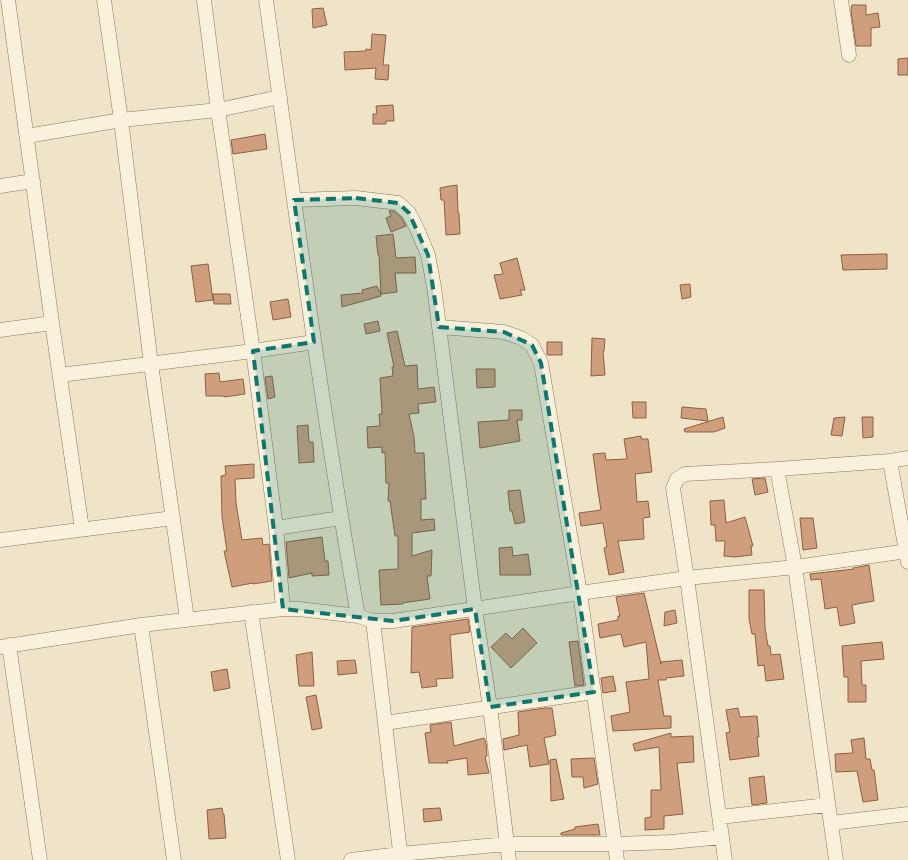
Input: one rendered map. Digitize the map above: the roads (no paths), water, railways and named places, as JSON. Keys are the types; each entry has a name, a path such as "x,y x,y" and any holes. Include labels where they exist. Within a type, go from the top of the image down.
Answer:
{"street":[{"path":"8,0 82,529"},
{"path":"104,0 122,120 151,364 187,619"},
{"path":"204,0 218,110 254,350 276,528 283,609"},
{"path":"266,0 314,342 358,616"},
{"path":"841,0 849,55"},
{"path":"27,136 122,120 218,110 280,97"},
{"path":"0,186 33,181"},
{"path":"294,200 356,198 398,203 409,214 428,254 440,327 509,860"},
{"path":"0,330 52,323"},
{"path":"440,327 504,332 521,338 532,345 541,363 580,593 618,860"},
{"path":"60,375 314,342"},
{"path":"725,860 673,488 677,479 684,474 890,461 908,458"},
{"path":"40,860 4,646 141,625 283,609 299,609 358,616 373,621 393,622 687,578 908,555 890,461"},
{"path":"777,469 794,567 836,860"},
{"path":"0,540 173,518"},
{"path":"276,528 341,518"},
{"path":"251,612 288,860"},
{"path":"373,621 401,857"},
{"path":"141,625 174,860"},
{"path":"385,723 594,692"},
{"path":"720,817 827,805"},
{"path":"831,823 908,814"},
{"path":"351,860 401,857 507,844 616,844 671,842 722,837"}]}
